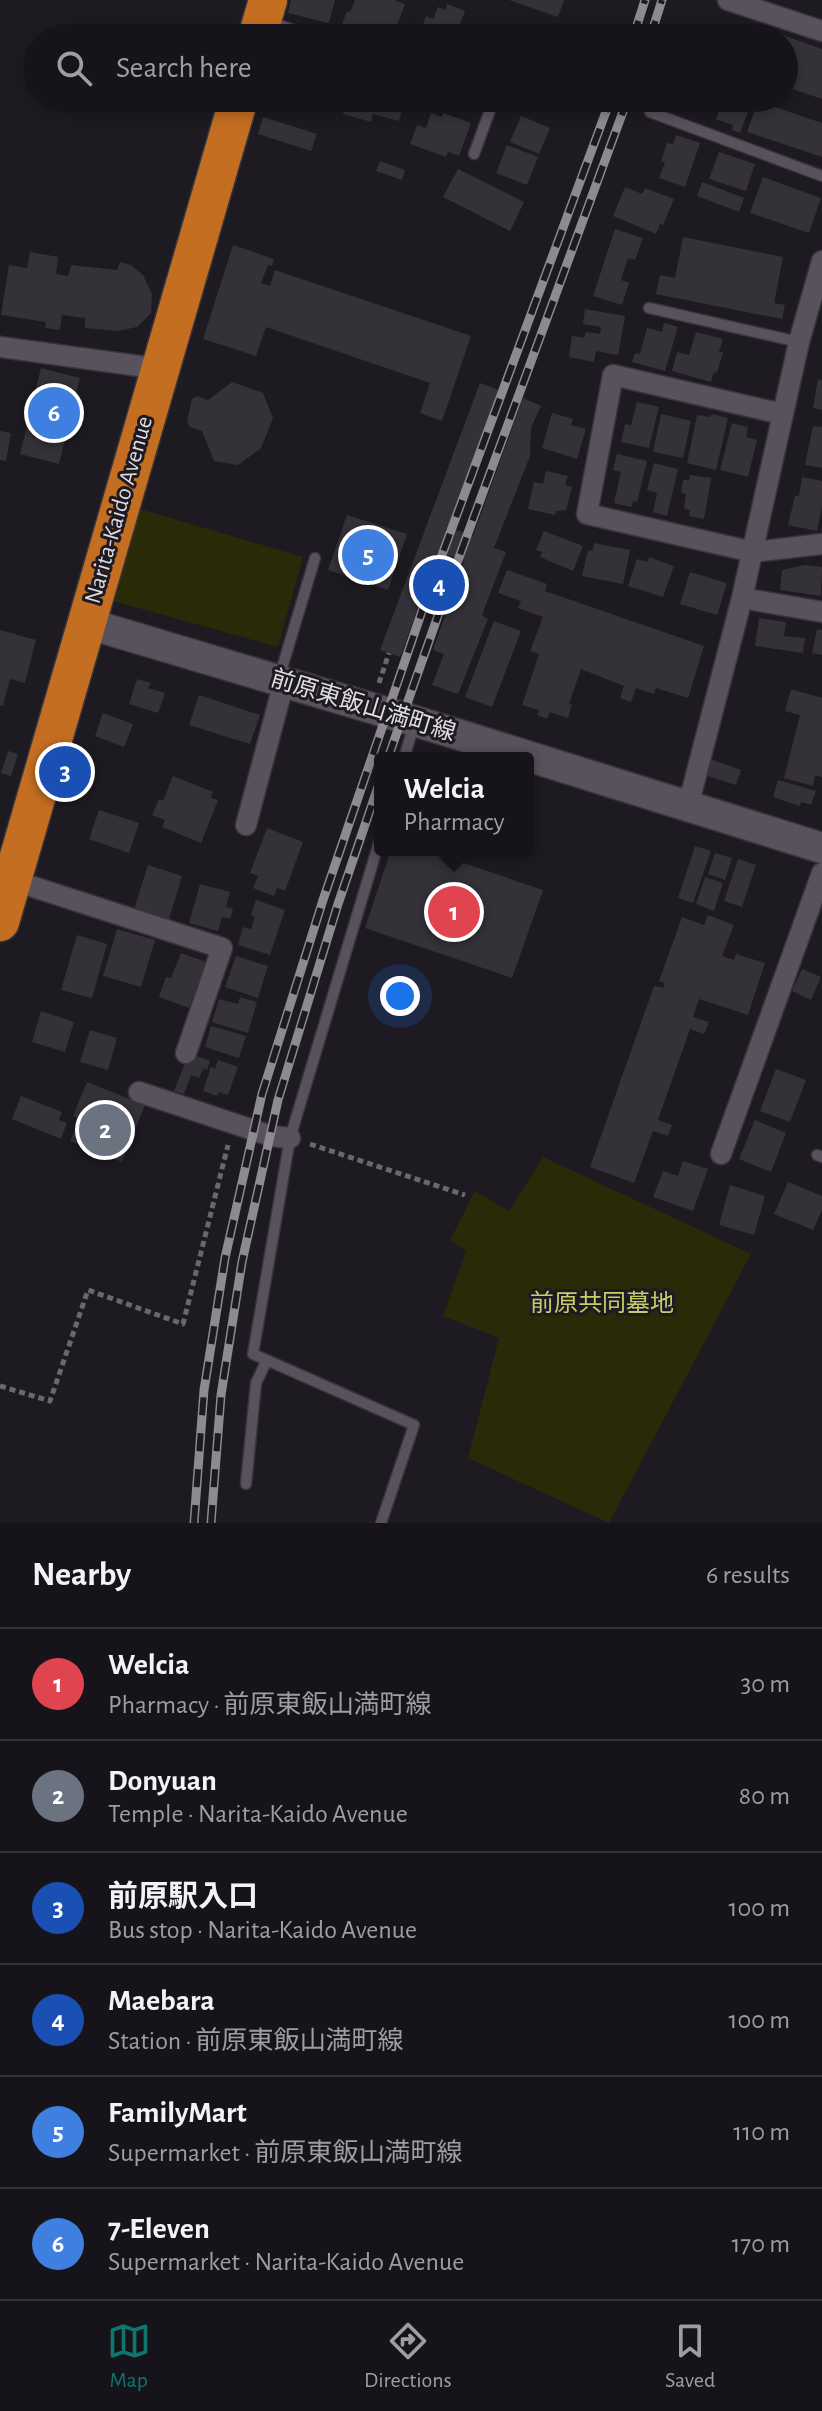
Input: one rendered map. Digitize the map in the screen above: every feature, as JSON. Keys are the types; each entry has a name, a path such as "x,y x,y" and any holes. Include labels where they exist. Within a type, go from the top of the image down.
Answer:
{"highway":[{"name":"Narita-Kaido Avenue","path":"0,922 235,112"}],"street":[{"path":"728,0 822,31"},
{"path":"688,806 742,598 799,342 822,261"},
{"path":"0,347 161,369"},
{"path":"782,414 613,375 587,514 753,552 822,544"},
{"path":"742,598 822,612"},
{"name":"前原東飯山満町線","path":"86,623 515,752"},
{"path":"246,825 281,681"},
{"name":"前原東飯山満町線","path":"534,758 822,848"},
{"path":"721,1154 822,873"},
{"path":"12,880 222,948 186,1053"},
{"path":"139,1092 271,1136 290,1138"}],"lane":[{"path":"474,154 489,112"},
{"path":"650,112 822,176"},
{"path":"649,308 799,342"},
{"path":"281,681 315,558"},
{"path":"406,752 415,721"},
{"path":"375,856 290,1138 253,1354 414,1425 381,1523"},
{"path":"246,1484 256,1383 267,1360"}],"path":[{"path":"378,687 389,653"},
{"path":"0,1386 50,1401 88,1290 183,1324 233,1124"},
{"path":"290,1138 465,1195"}],"green space":[{"path":"140,509 303,557 278,647 113,601"},
{"name":"前原共同墓地","path":"543,1157 751,1254 609,1523 468,1458 499,1338 443,1316 466,1251 450,1240 475,1191 509,1211"}],"building":[{"path":"291,0 335,0 329,23 288,13"},
{"path":"355,0 394,0 405,4 398,24 342,24 347,11 350,12"},
{"path":"509,0 564,0 558,17"},
{"path":"447,4 465,11 460,24 423,24 426,16 433,19 438,7 446,10"},
{"path":"798,40 822,49 822,99 798,91"},
{"path":"402,112 399,121 373,114 371,122 343,114"},
{"path":"718,112 748,112 740,133 732,130 733,125 716,119"},
{"path":"754,112 790,112 822,123 822,157 747,132"},
{"path":"431,113 442,117 443,113 471,123 459,156 448,152 446,157 410,144 417,125 426,128"},
{"path":"521,116 550,128 539,154 510,142"},
{"path":"263,117 317,134 311,151 258,134"},
{"path":"676,135 700,143 685,187 659,178 667,143 673,144"},
{"path":"507,145 538,157 527,185 496,173"},
{"path":"719,152 755,164 746,191 709,179"},
{"path":"380,161 405,170 402,180 376,171"},
{"path":"458,169 524,202 510,231 443,197"},
{"path":"763,177 821,198 809,233 750,213"},
{"path":"702,182 744,198 739,212 697,196"},
{"path":"625,187 642,194 645,188 674,199 656,234 613,216"},
{"path":"615,229 643,238 635,260 628,258 621,280 629,283 622,305 593,296"},
{"path":"683,237 783,257 774,303 785,305 782,319 656,294 660,275 675,278"},
{"path":"233,245 274,259 272,266 268,265 261,283 270,286 275,270 471,336 442,421 420,413 430,383 266,327 256,356 203,339"},
{"path":"30,252 58,257 56,274 68,276 71,265 117,270 120,262 131,265 143,275 152,294 151,313 137,327 118,331 85,328 85,318 62,315 60,330 45,328 46,322 1,315 9,265 27,268"},
{"path":"585,309 625,316 618,355 596,351 594,362 569,357 572,336 584,338 586,332 600,334 601,327 583,324"},
{"path":"664,323 678,327 665,371 632,362 635,353 640,354 647,328 662,332"},
{"path":"696,332 723,339 719,352 723,352 711,382 672,371 677,352 689,355"},
{"path":"41,368 80,378 59,464 20,454"},
{"path":"818,379 822,380 822,410 813,408"},
{"path":"232,382 263,393 273,418 261,448 238,465 214,461 202,431 190,427 187,422 192,399 197,396 208,400"},
{"path":"480,383 499,390 448,527 473,536 523,398 541,406 531,428 530,456 494,548 506,552 482,615 488,619 458,694 432,685 444,654 433,650 464,561 439,552 400,657 380,650"},
{"path":"637,402 659,407 649,448 621,442 625,424 631,425"},
{"path":"552,413 573,419 571,425 586,429 577,459 542,448"},
{"path":"661,414 691,421 683,458 653,452"},
{"path":"712,414 728,418 716,470 687,463 697,415 710,417"},
{"path":"732,423 748,427 746,437 757,440 748,477 720,470"},
{"path":"813,426 822,427 822,468 805,465"},
{"path":"0,431 11,433 6,461 0,460"},
{"path":"617,454 647,461 637,502 633,501 631,507 614,503 621,472 613,470"},
{"path":"654,463 678,469 667,516 653,512 657,493 647,490"},
{"path":"546,471 568,476 565,485 572,487 566,510 556,511 555,515 528,509 534,482 543,484"},
{"path":"690,475 711,478 704,519 689,516 690,510 684,509 686,494 681,493 683,480 689,480"},
{"path":"802,477 822,481 822,506 817,531 788,525 795,496 799,496"},
{"path":"347,515 407,534 388,590 328,570"},
{"path":"544,531 583,546 573,571 540,557 542,552 536,550"},
{"path":"594,543 630,550 623,584 582,576 588,550 593,551"},
{"path":"649,557 674,566 663,597 628,586 637,559 647,562"},
{"path":"805,565 822,567 821,596 780,590 782,570"},
{"path":"507,570 547,584 545,591 704,646 688,698 656,688 654,694 636,688 631,702 620,698 624,686 581,669 569,704 572,705 568,718 550,712 547,719 537,715 539,710 522,705 539,654 530,651 543,617 518,608 521,601 498,593"},
{"path":"690,572 727,583 717,615 680,604"},
{"path":"759,618 786,622 784,636 805,638 803,653 755,646"},
{"path":"494,621 521,631 492,707 465,697"},
{"path":"817,629 822,630 822,655 812,653"},
{"path":"0,630 36,640 25,683 10,679 3,706 0,705"},
{"path":"137,679 151,683 148,688 165,693 158,713 129,704"},
{"path":"791,689 822,698 822,777 815,775 813,786 784,778 800,715 785,711"},
{"path":"199,695 260,715 250,744 189,725"},
{"path":"103,713 133,724 124,747 95,736"},
{"path":"8,751 18,754 11,776 1,773"},
{"path":"710,759 741,770 736,785 705,775"},
{"path":"173,776 213,792 211,798 218,800 201,843 162,827 165,820 152,815 159,799 163,801"},
{"path":"778,780 816,791 811,805 801,802 800,806 773,797"},
{"path":"99,810 139,823 129,853 89,839"},
{"path":"267,828 303,842 285,891 277,888 274,896 253,888 258,876 250,873"},
{"path":"695,846 711,851 693,903 678,898"},
{"path":"715,853 732,858 725,880 708,874"},
{"path":"389,856 443,856 543,890 512,978 365,928"},
{"path":"738,859 756,865 742,907 724,901"},
{"path":"148,865 182,876 169,919 134,909"},
{"path":"705,877 723,883 714,911 696,904"},
{"path":"200,884 230,892 226,907 233,909 230,919 222,917 218,931 189,923"},
{"path":"256,900 285,910 270,955 238,945 243,927 251,929"},
{"path":"708,915 734,925 722,956 734,960 736,954 765,963 748,1015 699,999 693,1017 709,1022 704,1034 690,1029 658,1120 672,1125 668,1136 653,1131 634,1183 590,1167 654,986 663,988 665,983 659,981 682,917 704,925"},
{"path":"117,929 155,940 141,987 103,976"},
{"path":"77,935 107,944 92,998 61,990"},
{"path":"181,953 206,962 189,1008 159,997 166,977 171,978"},
{"path":"236,956 268,966 258,998 225,987"},
{"path":"802,969 821,977 811,1000 792,991"},
{"path":"240,997 257,1002 248,1033 212,1022 219,999 238,1004"},
{"path":"41,1011 74,1022 65,1052 32,1042"},
{"path":"211,1026 246,1036 239,1058 205,1047"},
{"path":"90,1030 117,1038 108,1070 80,1062"},
{"path":"192,1054 210,1061 207,1070 204,1068 199,1078 191,1075 184,1094 174,1091 185,1063 190,1064"},
{"path":"218,1060 238,1067 228,1095 219,1092 217,1096 203,1091 211,1067 215,1069"},
{"path":"776,1069 806,1080 790,1122 760,1111"},
{"path":"87,1082 145,1105 122,1162 70,1141 79,1119 73,1116"},
{"path":"21,1096 62,1112 59,1120 67,1123 61,1139 12,1119"},
{"path":"755,1120 786,1133 771,1172 739,1159"},
{"path":"683,1161 708,1169 693,1211 653,1197 663,1171 678,1176"},
{"path":"788,1182 822,1196 822,1210 813,1230 774,1214"},
{"path":"730,1185 765,1196 754,1235 719,1225"}],"railway":[{"path":"637,24 645,0"},
{"path":"654,24 662,0"},
{"path":"194,1523 204,1390 225,1258 262,1094 323,900 432,582 606,112"},
{"path":"390,752 623,112"},
{"path":"211,1523 221,1395 242,1262 278,1100 374,799"}],"place":[{"name":"7-Eleven","path":"54,413"},
{"name":"FamilyMart","path":"368,555"},
{"name":"Maebara","path":"439,585"},
{"name":"前原駅入口","path":"65,772"},
{"name":"Welcia","path":"454,912"},
{"name":"Donyuan","path":"105,1130"}]}
